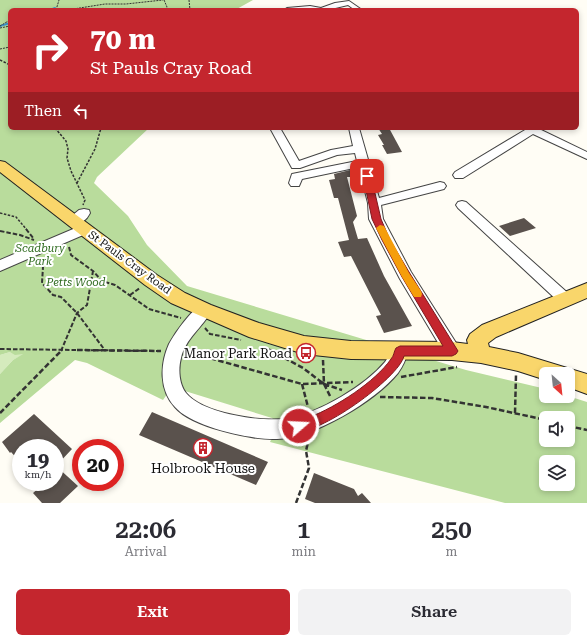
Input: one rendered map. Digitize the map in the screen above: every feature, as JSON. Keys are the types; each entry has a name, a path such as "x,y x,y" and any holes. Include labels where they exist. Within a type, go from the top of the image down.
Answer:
{"main road":[{"name":"St Pauls Cray Road","path":"0,165 151,280 178,298 199,316 304,345 351,350 400,351 458,359 481,354 517,373 539,374"},
{"path":"481,354 477,340 489,331 587,290"},
{"path":"575,380 587,384"}],"street":[{"path":"327,8 349,3 356,8"},
{"path":"276,130 296,166 335,152 360,149"},
{"path":"355,130 374,203 376,219 405,275 458,359"},
{"path":"459,175 529,130"},
{"path":"533,130 587,156"},
{"path":"295,183 296,177 364,163"},
{"path":"374,203 440,186"},
{"path":"462,204 565,299"},
{"path":"0,266 39,250 79,224"},
{"path":"199,316 174,352 170,370 174,391 184,404 207,417 248,428 287,429 311,422 338,409 378,381 397,361 400,351"}],"path":[{"path":"80,8 105,4 126,4 163,0"},
{"path":"57,130 66,141 68,158 77,183 84,166 96,146 100,130"},
{"path":"0,213 16,217 35,240 0,231"},
{"path":"79,224 68,245 71,255 93,271 102,281 114,285 149,309 199,316 203,326 210,334 232,337 245,342"},
{"path":"39,250 39,261 43,267 42,283 53,295 61,297 77,313 104,349"},
{"path":"0,413 63,349 77,313 88,305 93,271"},
{"path":"323,347 324,384"},
{"path":"265,348 303,368 324,384 358,395 389,398 432,398 539,418"},
{"path":"0,349 104,349 174,352 206,357 302,384 378,381 456,367 458,359"},
{"path":"515,413 517,373"},
{"path":"575,427 587,430"},
{"path":"296,503 309,468 306,452"}],"green space":[{"name":"Petts Wood","path":"0,0 253,0 239,8 8,8 8,130 147,130 97,177 94,183 128,216 147,245 187,286 466,370 539,387 539,403 575,403 575,398 587,402 587,503 505,503 270,442 279,424 272,418 172,387 163,400 87,363 75,360 0,423 0,374 13,360 23,354 15,355 10,352 0,355"},
{"path":"10,352 24,354 13,360 0,374 0,355"}],"building":[{"path":"379,130 390,130 402,152 387,154 378,135 382,134"},
{"path":"350,170 352,177 347,177 357,216 353,222 358,239 367,238 384,276 412,326 384,333 376,316 381,315 351,256 344,257 338,242 349,240 338,198 334,198 329,180 335,179 334,174"},
{"path":"524,218 536,228 510,236 499,226"},
{"name":"Holbrook House","path":"152,412 268,462 256,485 139,435"},
{"path":"34,414 61,439 12,439 12,453 10,453 2,442"},
{"path":"64,442 72,449 64,458"},
{"path":"64,473 72,481 73,491 60,503 42,503 33,493 35,491 64,491"},
{"path":"314,473 354,489 358,496 362,493 371,503 315,503 305,499"}],"waterway":[{"path":"0,26 8,24"}],"slow traffic":[{"path":"380,228 417,294"}],"place":[{"name":"Manor Park Road","path":"306,353"},
{"name":"Holbrook House","path":"203,448"}],"route":[{"path":"299,426 338,409 378,381 397,361 400,351 452,351 447,340 405,275 386,240 376,219 374,203 367,176"}],"park label":[{"name":"Scadbury Park","path":"40,254"}]}
